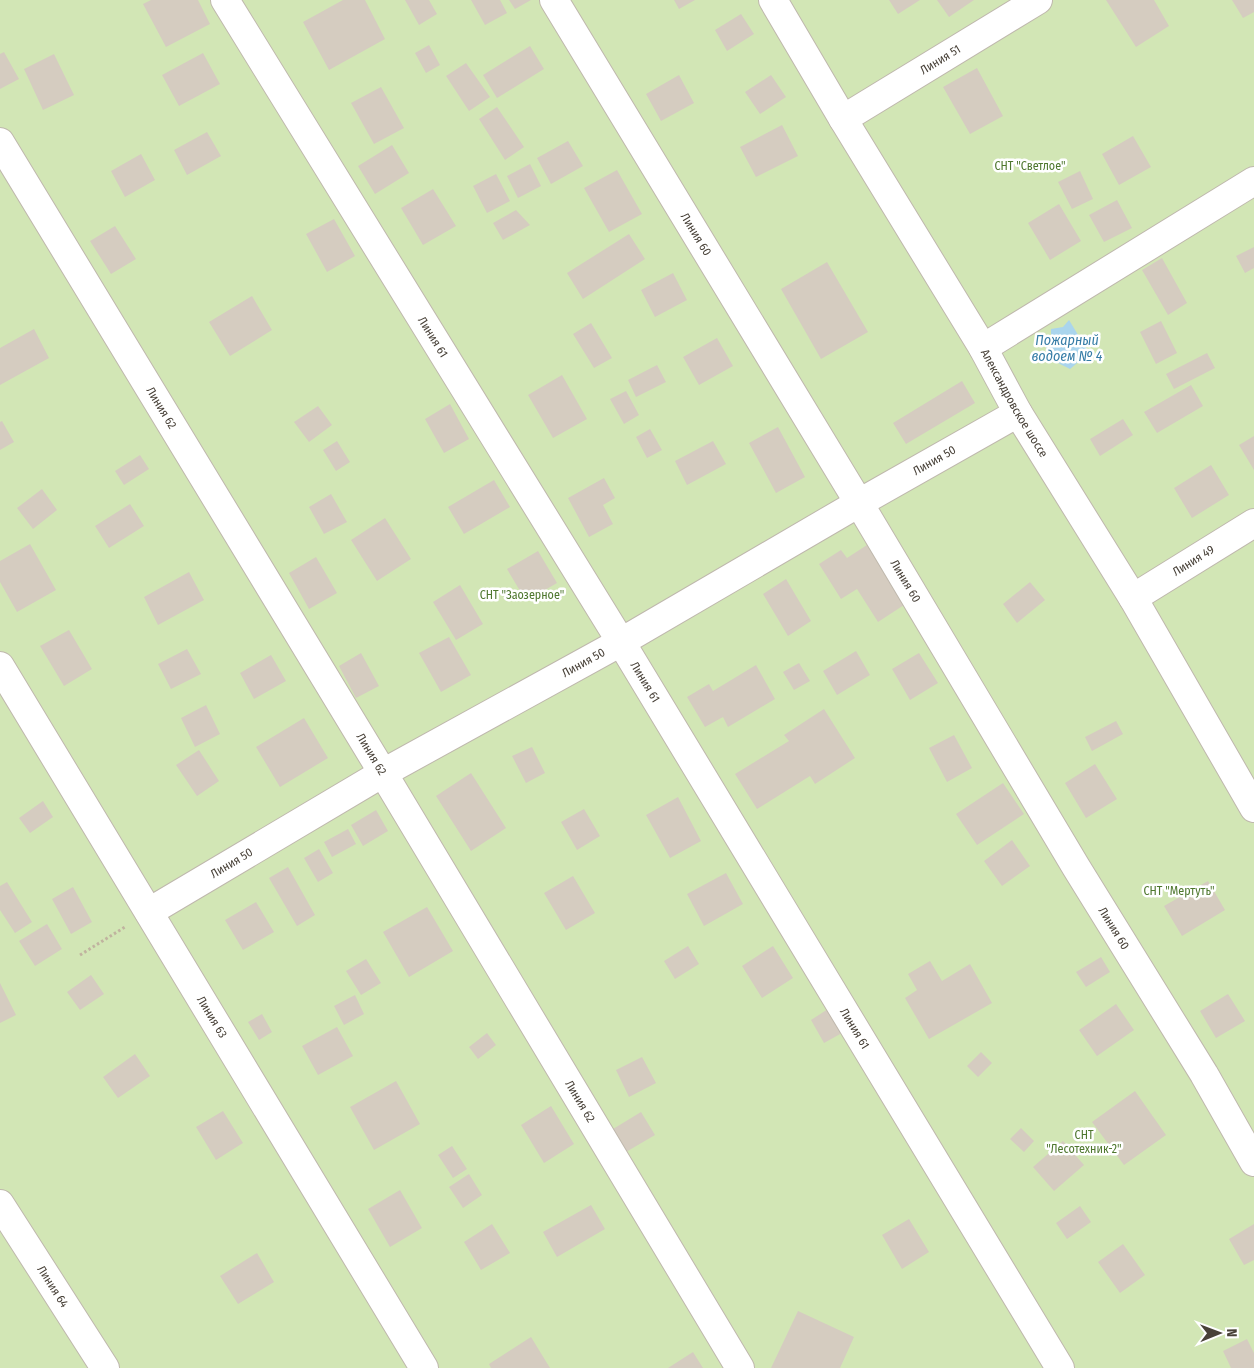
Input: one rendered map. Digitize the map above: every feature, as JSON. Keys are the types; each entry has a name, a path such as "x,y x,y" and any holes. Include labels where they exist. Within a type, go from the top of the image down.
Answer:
{"street":[{"name":"Линия 61","path":"225,0 621,642 1060,1368"},
{"name":"Линия 60","path":"554,0 859,503 1076,867 1204,1074 1254,1162"},
{"name":"Александровское шоссе","path":"773,0 983,348 1018,413 1133,598 1254,806"},
{"name":"Линия 51","path":"843,118 1038,0"},
{"name":"Линия 62","path":"0,142 740,1368"},
{"path":"983,348 1254,181"},
{"name":"Линия 50","path":"149,912 382,773 621,642 1018,413"},
{"name":"Линия 49","path":"1133,598 1254,523"},
{"name":"Линия 63","path":"0,666 424,1368"},
{"name":"Линия 64","path":"0,1204 105,1368"}],"path":[{"path":"80,955 149,912"}],"green space":[{"name":"СНТ \"Заозерное\"","path":"0,0 1254,0 1254,1368 0,1368"}],"water":[{"name":"Пожарный водоем № 4","path":"1069,320 1089,353 1070,369 1055,361 1046,348 1051,340 1051,329 1063,327"}],"building":[{"path":"151,0 198,0 210,24 166,47 143,4"},
{"path":"343,0 365,0 385,39 329,70 303,22"},
{"path":"405,0 429,0 437,14 419,25"},
{"path":"471,0 500,0 507,13 485,25"},
{"path":"509,0 531,0 515,9"},
{"path":"674,0 695,0 679,9"},
{"path":"889,0 920,0 898,14"},
{"path":"937,0 974,0 949,17"},
{"path":"1106,0 1154,0 1169,26 1136,47"},
{"path":"1232,0 1254,0 1254,12 1243,18"},
{"path":"741,14 754,34 727,51 715,30"},
{"path":"429,45 440,65 426,73 415,53"},
{"path":"530,46 544,69 497,98 483,75"},
{"path":"4,52 19,79 0,89 0,54"},
{"path":"203,53 220,84 179,106 162,75"},
{"path":"54,54 74,95 43,110 24,69"},
{"path":"466,63 490,97 469,111 446,76"},
{"path":"977,68 1003,116 970,134 943,87"},
{"path":"679,75 694,103 661,121 646,94"},
{"path":"771,75 786,97 760,114 745,92"},
{"path":"381,87 404,128 374,144 351,103"},
{"path":"497,107 524,147 505,160 479,119"},
{"path":"782,125 798,156 756,177 740,147"},
{"path":"207,132 221,156 187,175 174,150"},
{"path":"1133,136 1151,167 1119,185 1102,154"},
{"path":"568,141 583,166 551,184 537,158"},
{"path":"392,145 409,173 375,194 358,166"},
{"path":"141,154 155,180 125,197 111,171"},
{"path":"530,164 541,186 518,198 507,176"},
{"path":"617,170 642,214 609,232 584,188"},
{"path":"1080,171 1093,199 1072,209 1058,182"},
{"path":"496,174 510,201 487,213 473,186"},
{"path":"433,189 456,226 423,245 401,208"},
{"path":"1117,200 1132,228 1104,242 1089,215"},
{"path":"1059,204 1081,241 1050,260 1028,223"},
{"path":"516,210 530,225 503,240 493,223"},
{"path":"334,219 355,256 327,272 306,234"},
{"path":"115,226 136,259 111,274 90,241"},
{"path":"629,234 645,259 583,299 567,273"},
{"path":"1254,247 1254,268 1245,273 1236,256"},
{"path":"1162,258 1187,303 1168,315 1142,270"},
{"path":"827,262 868,332 821,359 781,289"},
{"path":"673,273 687,300 655,317 641,290"},
{"path":"252,296 272,330 230,356 209,322"},
{"path":"1161,321 1177,353 1156,364 1140,332"},
{"path":"591,323 612,358 594,368 573,334"},
{"path":"34,329 49,358 0,385 0,348"},
{"path":"717,338 733,366 699,385 683,357"},
{"path":"1207,353 1215,368 1174,389 1166,374"},
{"path":"657,365 666,382 636,397 628,380"},
{"path":"562,375 587,419 553,438 528,395"},
{"path":"962,381 975,403 906,444 893,423"},
{"path":"1191,385 1203,406 1157,433 1144,412"},
{"path":"626,391 639,415 624,424 610,399"},
{"path":"450,404 469,439 444,453 425,419"},
{"path":"318,406 332,425 309,442 294,422"},
{"path":"1123,419 1133,435 1100,456 1090,439"},
{"path":"2,421 14,442 0,450 0,422"},
{"path":"778,427 805,477 776,493 749,443"},
{"path":"650,429 662,450 647,458 636,437"},
{"path":"1254,436 1254,470 1239,445"},
{"path":"337,441 350,462 336,471 323,450"},
{"path":"713,441 726,464 687,485 675,461"},
{"path":"140,455 149,469 124,485 115,471"},
{"path":"1211,465 1229,495 1192,518 1174,488"},
{"path":"604,478 615,498 603,505 613,524 589,537 568,498"},
{"path":"494,480 510,507 464,534 448,507"},
{"path":"42,489 57,510 33,529 17,508"},
{"path":"331,494 347,522 324,534 309,507"},
{"path":"130,504 144,526 109,548 95,526"},
{"path":"385,518 411,559 377,581 351,540"},
{"path":"30,544 56,590 17,612 0,582 0,561"},
{"path":"867,545 904,605 878,622 857,589 841,599 819,564 841,550 847,558"},
{"path":"538,551 557,583 526,601 507,569"},
{"path":"316,557 337,593 309,609 289,573"},
{"path":"189,572 204,600 158,625 144,597"},
{"path":"786,579 811,621 788,636 763,594"},
{"path":"1030,582 1045,600 1017,623 1003,604"},
{"path":"460,585 483,624 456,640 433,602"},
{"path":"69,630 92,669 64,686 40,646"},
{"path":"449,637 471,675 441,692 419,653"},
{"path":"187,649 201,674 171,689 158,664"},
{"path":"856,651 870,675 837,695 823,671"},
{"path":"361,653 379,686 356,698 339,666"},
{"path":"919,653 938,683 910,700 892,669"},
{"path":"271,655 286,681 254,699 240,673"},
{"path":"799,663 810,681 794,690 783,672"},
{"path":"756,665 775,699 728,727 723,717 705,727 687,697 709,684 713,691"},
{"path":"206,705 220,734 195,747 181,718"},
{"path":"824,709 855,758 815,784 810,776 757,809 735,774 789,741 784,735"},
{"path":"304,718 328,758 280,787 256,747"},
{"path":"1116,721 1123,734 1092,751 1085,737"},
{"path":"954,735 972,768 947,782 929,748"},
{"path":"532,747 545,773 526,783 512,756"},
{"path":"199,750 219,781 197,796 176,765"},
{"path":"1095,764 1117,799 1086,818 1065,783"},
{"path":"471,773 506,828 471,851 436,796"},
{"path":"1003,783 1024,814 977,845 956,814"},
{"path":"678,797 701,841 670,858 646,815"},
{"path":"43,801 53,817 30,833 19,818"},
{"path":"584,809 600,836 577,850 561,822"},
{"path":"376,810 388,831 363,846 351,825"},
{"path":"348,829 356,844 332,857 324,842"},
{"path":"1012,840 1030,866 1002,886 984,861"},
{"path":"319,849 333,873 318,882 304,858"},
{"path":"288,867 315,915 297,926 269,878"},
{"path":"726,873 743,904 704,926 687,894"},
{"path":"573,876 595,913 566,930 544,893"},
{"path":"1208,881 1225,910 1182,936 1164,906"},
{"path":"7,882 32,922 15,933 0,910 0,886"},
{"path":"73,887 92,922 71,934 52,899"},
{"path":"256,902 274,932 243,950 225,920"},
{"path":"427,907 453,951 409,977 383,932"},
{"path":"47,924 62,949 35,966 19,941"},
{"path":"688,946 699,964 675,979 664,961"},
{"path":"773,946 793,978 762,998 742,966"},
{"path":"1101,957 1110,972 1086,987 1076,972"},
{"path":"366,959 381,983 361,995 346,971"},
{"path":"930,961 942,981 970,964 992,1003 929,1039 905,998 917,990 908,974"},
{"path":"91,975 104,994 80,1010 67,992"},
{"path":"0,983 16,1015 0,1023"},
{"path":"1228,994 1245,1021 1216,1038 1200,1011"},
{"path":"355,995 364,1014 344,1025 334,1006"},
{"path":"1116,1004 1134,1030 1097,1056 1079,1030"},
{"path":"828,1009 842,1033 824,1043 811,1020"},
{"path":"262,1014 272,1032 259,1040 248,1022"},
{"path":"337,1027 353,1056 318,1075 302,1046"},
{"path":"487,1033 496,1045 478,1059 469,1047"},
{"path":"981,1052 992,1063 978,1077 967,1066"},
{"path":"135,1054 150,1076 118,1098 103,1077"},
{"path":"642,1057 656,1083 629,1097 616,1070"},
{"path":"396,1081 420,1124 374,1150 350,1107"},
{"path":"1135,1091 1166,1135 1124,1165 1092,1122"},
{"path":"551,1106 574,1144 544,1163 521,1125"},
{"path":"223,1111 243,1143 216,1160 196,1127"},
{"path":"641,1112 655,1135 626,1152 613,1129"},
{"path":"1021,1128 1034,1141 1024,1152 1010,1139"},
{"path":"1063,1141 1084,1165 1054,1191 1033,1167"},
{"path":"452,1146 467,1169 453,1178 438,1155"},
{"path":"469,1174 482,1195 463,1208 449,1187"},
{"path":"400,1190 422,1228 390,1247 368,1209"},
{"path":"591,1205 605,1229 557,1257 543,1232"},
{"path":"1080,1206 1091,1222 1067,1239 1056,1223"},
{"path":"909,1219 929,1252 902,1269 882,1235"},
{"path":"492,1224 510,1253 481,1270 464,1242"},
{"path":"1254,1224 1254,1260 1244,1265 1229,1239"},
{"path":"1123,1244 1145,1275 1120,1293 1098,1262"},
{"path":"257,1253 274,1282 238,1304 220,1276"},
{"path":"798,1311 854,1337 840,1368 771,1368"},
{"path":"531,1337 550,1368 491,1368 489,1364"},
{"path":"1247,1339 1254,1353 1254,1368 1231,1368 1223,1351"},
{"path":"693,1352 703,1368 668,1368"}],"park label":[{"name":"СНТ \"Светлое\"","path":"1030,166"},
{"name":"СНТ \"Мертуть\"","path":"1179,891"},
{"name":"СНТ \"Лесотехник-2\"","path":"1084,1142"}]}
